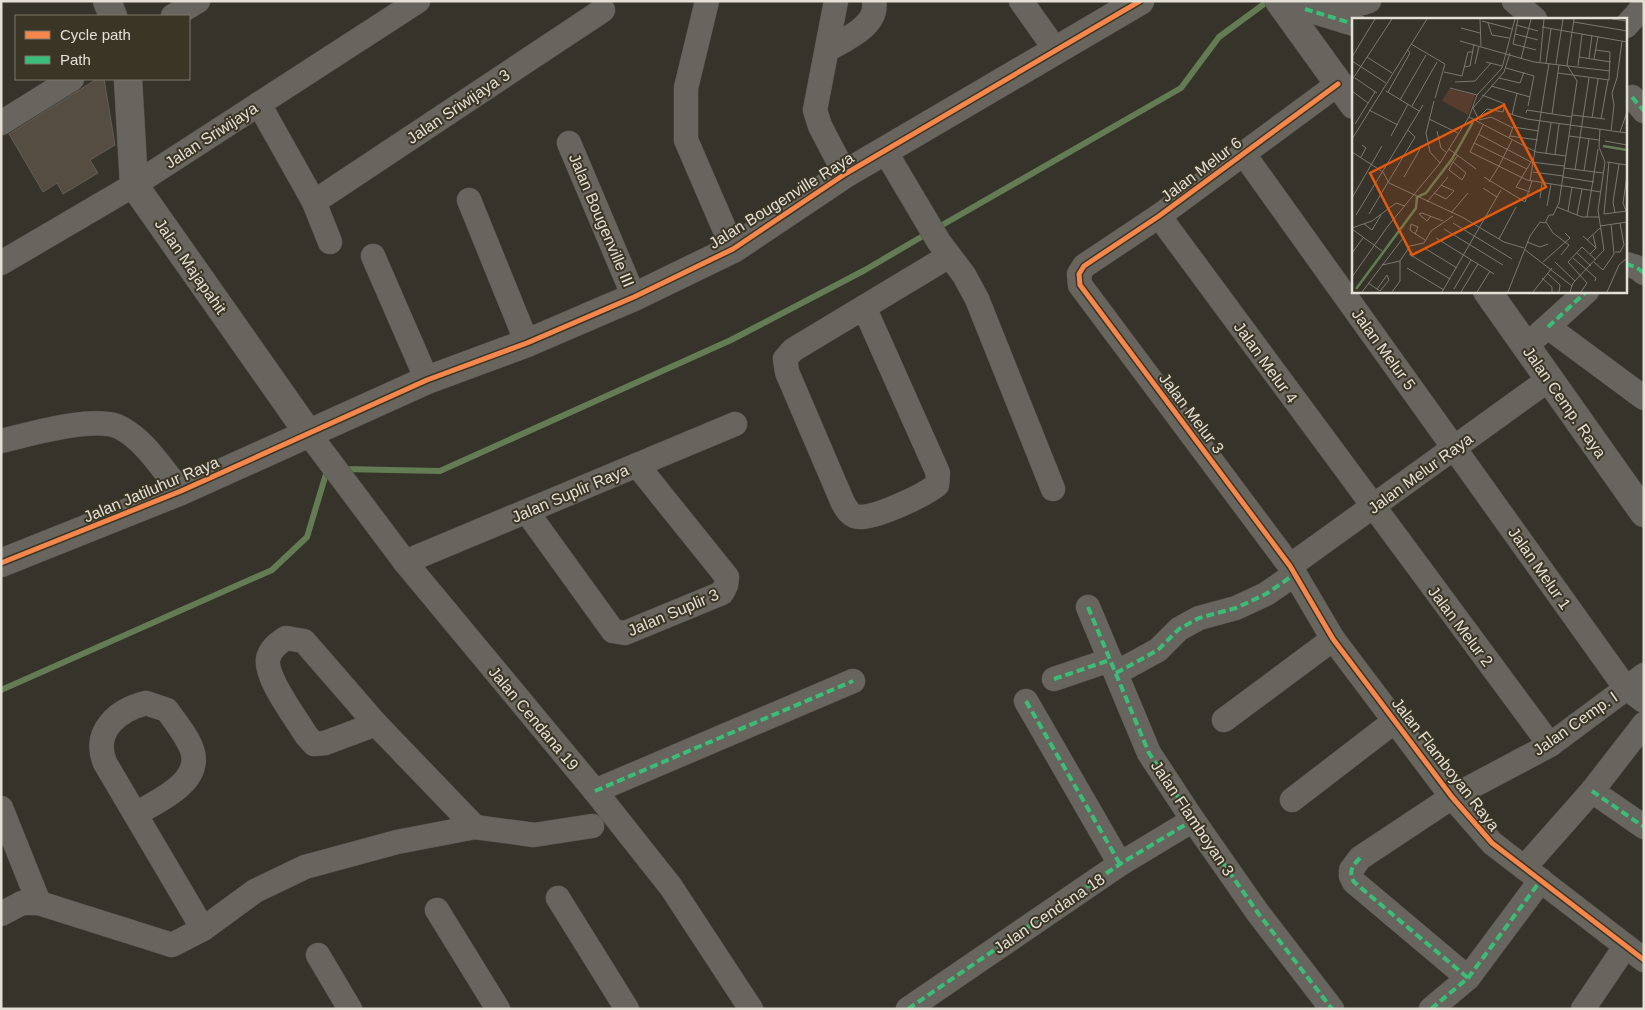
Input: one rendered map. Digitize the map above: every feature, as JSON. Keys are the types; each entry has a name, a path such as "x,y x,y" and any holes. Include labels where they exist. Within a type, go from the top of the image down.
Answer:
{"street":[{"path":"107,1 113,15"},
{"path":"176,15 198,1"},
{"name":"Jalan Sriwijaya","path":"1,263 134,185 418,1"},
{"path":"706,1 686,88 686,140 733,249"},
{"path":"836,1 815,110 820,126 846,174"},
{"path":"827,50 864,27 872,17 874,1"},
{"path":"1021,1 1055,50"},
{"name":"Jalan Bougenville Raya","path":"308,434 427,380 527,343 634,297 733,249 846,174 1140,1"},
{"path":"1336,1 1363,3 1369,1"},
{"path":"1514,1 1534,18"},
{"path":"1628,24 1644,6"},
{"path":"1295,7 1352,23"},
{"path":"1295,7 1346,94"},
{"name":"Jalan Sriwijaya 3","path":"314,202 602,10"},
{"path":"1,122 70,80"},
{"path":"128,80 134,185"},
{"name":"Jalan Melur 6","path":"1079,274 1084,266 1159,216 1243,153 1346,94"},
{"path":"258,104 314,202 330,242"},
{"name":"Jalan Bougenville III","path":"569,143 634,297"},
{"path":"884,151 944,249 964,275 977,299 1053,488"},
{"name":"Jalan Melur 5","path":"1243,153 1455,448"},
{"name":"Jalan Majapahit","path":"134,185 308,434"},
{"path":"469,200 527,343"},
{"name":"Jalan Melur 4","path":"1159,216 1373,508"},
{"path":"864,307 938,473 937,485 929,491 878,513 859,518 849,513 843,503 787,372 785,359 793,350 864,307 944,249"},
{"path":"373,256 427,380"},
{"path":"1628,265 1636,267 1644,273"},
{"name":"Jalan Melur 3","path":"1079,274 1080,285 1292,570"},
{"name":"Jalan Cemp. Raya","path":"1488,292 1548,380 1644,513"},
{"path":"1526,346 1586,292"},
{"path":"1548,327 1644,398"},
{"name":"Jalan Melur Raya","path":"1054,680 1113,666 1158,650 1179,629 1199,618 1236,608 1266,594 1292,570 1373,508 1548,380"},
{"path":"1,441 69,425 103,424 119,426 146,448 181,491"},
{"name":"Jalan Suplir Raya","path":"405,562 735,424"},
{"name":"Jalan Cendana 19","path":"308,434 405,562 595,791 671,887 751,1009"},
{"name":"Jalan Jatiluhur Raya","path":"1,563 181,491 308,434"},
{"name":"Jalan Melur 1","path":"1455,448 1638,688"},
{"name":"Jalan Suplir 3","path":"526,512 613,631 626,633 722,593 726,586 727,577 637,465"},
{"name":"Jalan Melur 2","path":"1373,508 1550,744"},
{"name":"Jalan Flamboyan Raya","path":"1292,570 1333,639 1452,796 1492,843 1635,953"},
{"name":"Jalan Flamboyan 3","path":"1088,607 1149,753 1192,820 1258,913 1332,1009"},
{"path":"376,724 325,743 314,744 306,735 271,676 268,659 273,648 286,638 304,641 376,724 475,828"},
{"path":"1224,720 1333,639"},
{"path":"595,791 853,681"},
{"name":"Jalan Cemp. I","path":"1468,978 1354,882 1351,870 1360,858 1452,796 1550,744 1638,688"},
{"path":"1026,701 1120,864"},
{"path":"136,814 178,788 190,772 193,762 193,754 167,710 146,703 118,714 110,723 102,743 102,755 105,763 203,929"},
{"path":"1292,800 1396,720"},
{"path":"1431,1009 1468,978 1532,874 1592,791 1644,724"},
{"path":"1592,791 1644,827"},
{"path":"1,808 39,903"},
{"name":"Jalan Cendana 18","path":"908,1009 1120,864 1192,820"},
{"path":"1,914 22,902 39,903 172,944 203,929 255,891 306,867 397,842 475,828 534,835 592,826"},
{"path":"558,898 627,1009"},
{"path":"437,910 498,1009"},
{"path":"1584,1009 1635,953"},
{"path":"318,955 350,1009"}],"building":[{"path":"95,80 104,80 115,145 90,160 98,173 63,194 57,183 43,192 9,134"}],"waterway":[{"path":"937,228 1181,88 1219,37 1268,1"},
{"path":"343,469 440,471 731,340 865,270 928,233"},
{"path":"1,690 272,570 307,537 326,474 332,471"}],"marked path":[{"path":"1305,9 1352,23"},
{"path":"1632,97 1644,111"},
{"path":"1628,265 1636,267 1644,273"},
{"path":"1548,327 1586,292"},
{"path":"1116,673 1158,650 1179,629 1199,618 1236,608 1266,594 1295,574"},
{"path":"1088,607 1149,753 1258,913 1332,1009"},
{"path":"1054,679 1110,660"},
{"path":"595,791 853,681"},
{"path":"1026,701 1120,864"},
{"path":"1592,791 1644,827"},
{"path":"908,1009 1120,864 1193,820"},
{"path":"1360,858 1352,869 1351,875 1354,882 1468,978"},
{"path":"1431,1009 1468,978 1541,880"}],"cycle path":[{"path":"1,563 181,491 427,380 527,343 634,297 733,249 845,174 1140,1"},
{"path":"1338,84 1159,216 1084,266 1079,274 1080,285 1290,566 1333,639 1452,797 1492,843 1644,960"}]}
